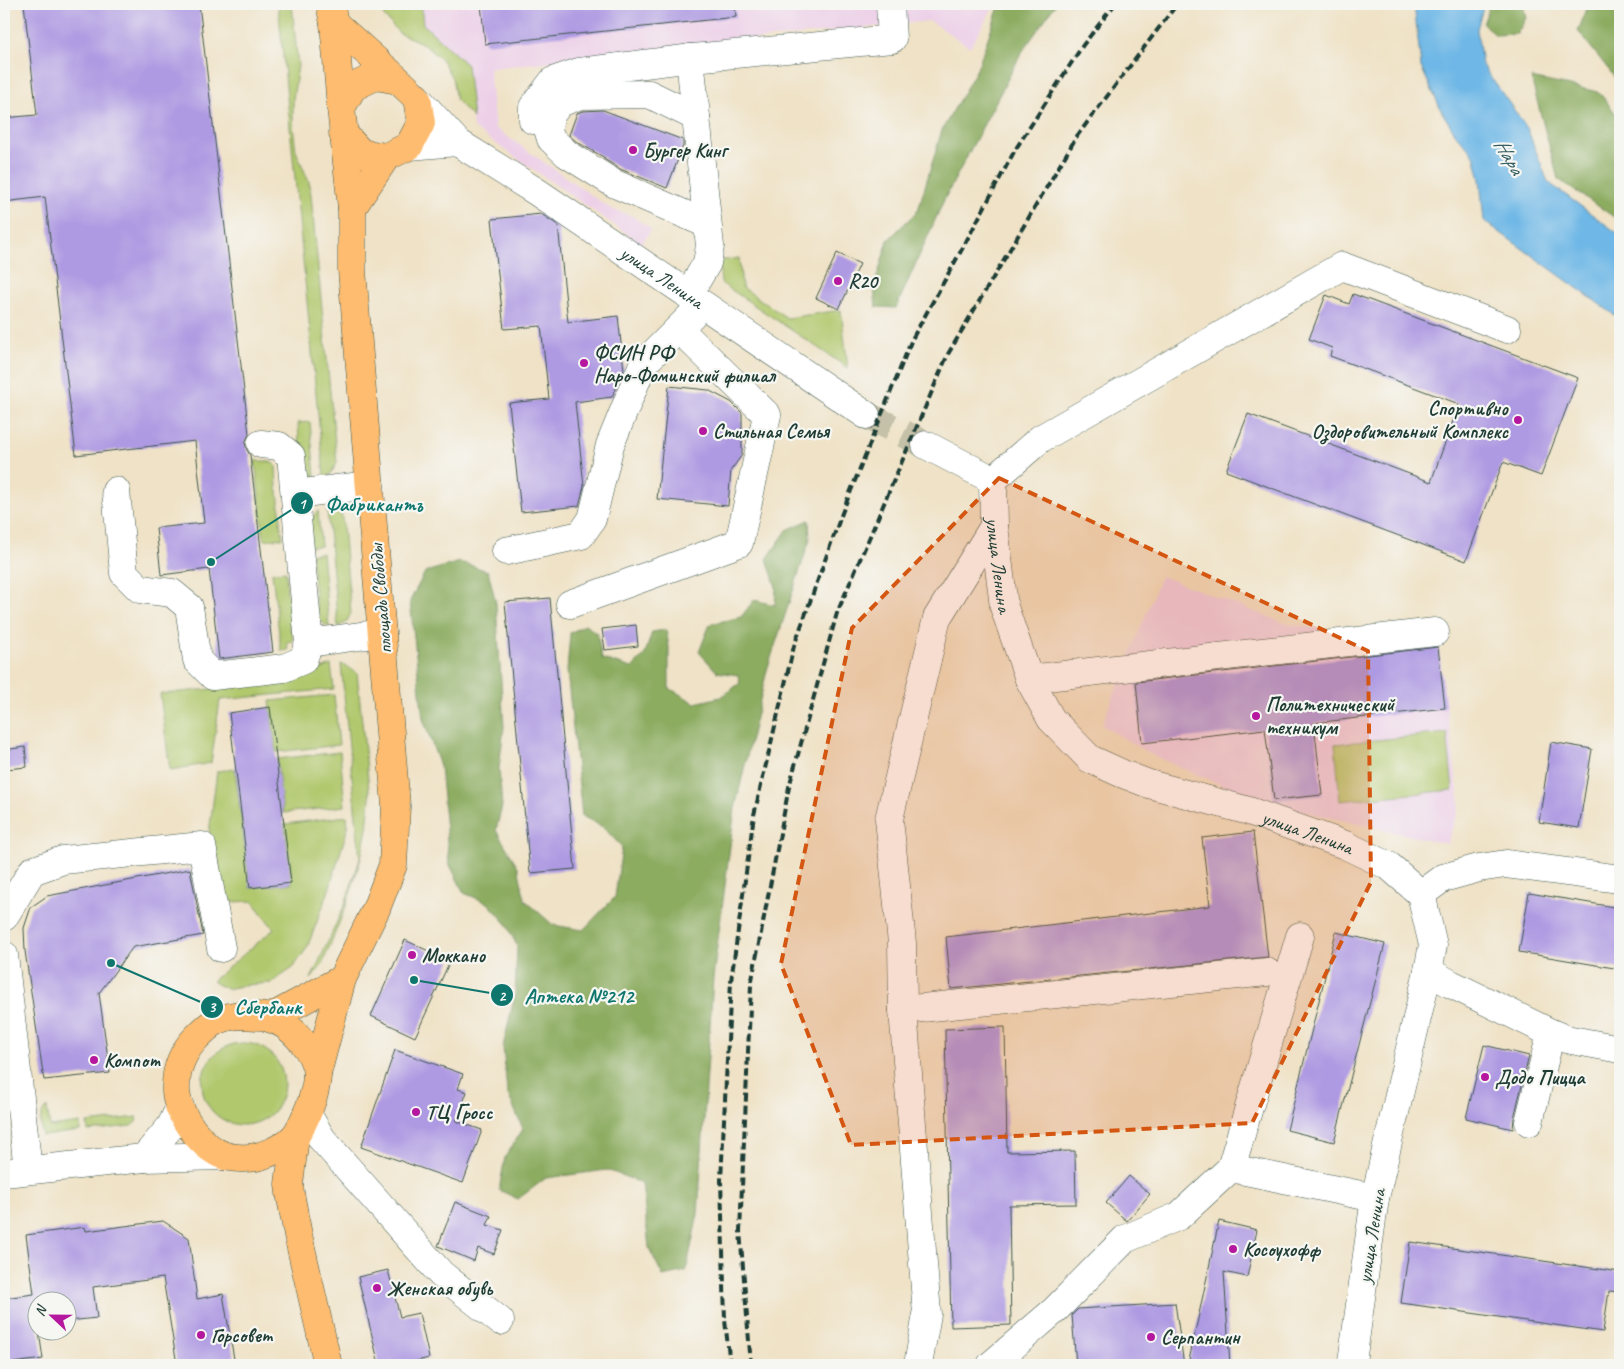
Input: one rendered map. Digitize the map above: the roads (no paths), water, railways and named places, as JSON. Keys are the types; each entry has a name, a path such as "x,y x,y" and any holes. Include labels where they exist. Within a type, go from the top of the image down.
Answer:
{"main road":[{"name":"площадь Свободы","path":"332,13 408,89"},
{"name":"площадь Свободы","path":"317,1074 342,979 376,909 393,864 396,806 352,270 352,208 332,13"},
{"path":"352,208 398,152 421,123 408,89 376,76 353,87 342,121 361,153 398,152"},
{"path":"270,1018 342,979"},
{"path":"289,1184 208,1145 196,1134 180,1108 176,1093 180,1062 187,1047 209,1025 222,1017 239,1015 270,1018 285,1025 296,1034 310,1052 317,1074 314,1093 301,1126 289,1184 298,1235 328,1365"},
{"path":"232,1157 258,1157 268,1154 301,1126"}],"street":[{"path":"707,224 551,154 532,134 533,107 554,81 580,72 690,58 892,39 890,4"},
{"path":"506,551 581,535 592,519 610,444 644,364 678,328 695,299 707,263 710,246 690,58"},
{"name":"улица Ленина","path":"408,89 458,142 537,192 866,415"},
{"path":"613,183 567,154 551,139 548,129 550,116 560,103 580,95 649,94 696,117"},
{"path":"398,152 458,142"},
{"path":"926,445 993,480 1040,439 1342,266 1507,329"},
{"path":"570,604 739,543 767,415 678,328"},
{"path":"116,491 124,573 140,589 172,593 189,607 197,660 213,676 284,668 303,660 309,643 295,494 291,456 279,446 261,444"},
{"name":"улица Ленина","path":"993,480 994,526 1004,607 1029,680 1051,719 1090,759 1149,784 1249,811 1345,845 1389,866 1420,894 1433,945 1375,1198 1353,1365"},
{"path":"295,494 370,485"},
{"path":"918,1365 927,1314 903,1010 902,942 889,819 937,618 994,526"},
{"path":"1029,680 1435,632"},
{"path":"309,643 382,633"},
{"path":"4,917 32,871 63,860 202,846 221,948"},
{"path":"1420,894 1444,878 1479,868 1506,864 1620,879"},
{"path":"991,1365 1055,1310 1125,1239 1179,1216 1231,1168 1300,936"},
{"path":"4,955 16,1171 144,1158 232,1157"},
{"path":"1428,971 1551,1033 1566,1039 1620,1049"},
{"path":"903,1010 1266,972"},
{"path":"1529,1122 1551,1033"},
{"path":"144,1158 171,1126 180,1108"},
{"path":"301,1126 322,1139 441,1274 500,1321"},
{"path":"1231,1168 1375,1198"}],"water":[{"name":"Нара","path":"1414,4 1484,4 1477,29 1482,65 1527,128 1548,182 1620,235 1620,319 1484,221 1480,180 1474,155 1455,133 1442,112 1421,67"}],"tunnel":[{"path":"866,415 926,445"}],"railway":[{"path":"730,1365 725,1320 721,1180 731,981 754,815 794,646 842,513 912,339 1015,150 1083,45 1115,4"},
{"path":"751,1365 740,1231 751,985 789,787 837,613 948,354 1077,136 1177,4"}],"place":[{"name":"Бургер Кинг","path":"633,150"},
{"name":"R20","path":"838,281"},
{"name":"ФСИН РФ Наро-Фоминский филиал","path":"584,363"},
{"name":"Спортивно Оздоровительный Комплекс","path":"1518,420"},
{"name":"Стильная Семья","path":"703,431"},
{"name":"Фабрикантъ","path":"211,562"},
{"name":"Политехнический техникум","path":"1256,716"},
{"name":"Моккано","path":"412,955"},
{"name":"Сбербанк","path":"111,963"},
{"name":"Аптека №212","path":"414,980"},
{"name":"Компот","path":"94,1060"},
{"name":"Додо Пицца","path":"1485,1077"},
{"name":"ТЦ Гросс","path":"416,1112"},
{"name":"Косоухофф","path":"1233,1249"},
{"name":"Женская обувь","path":"377,1288"},
{"name":"Горсовет","path":"201,1335"},
{"name":"Серпантин","path":"1151,1337"}]}
